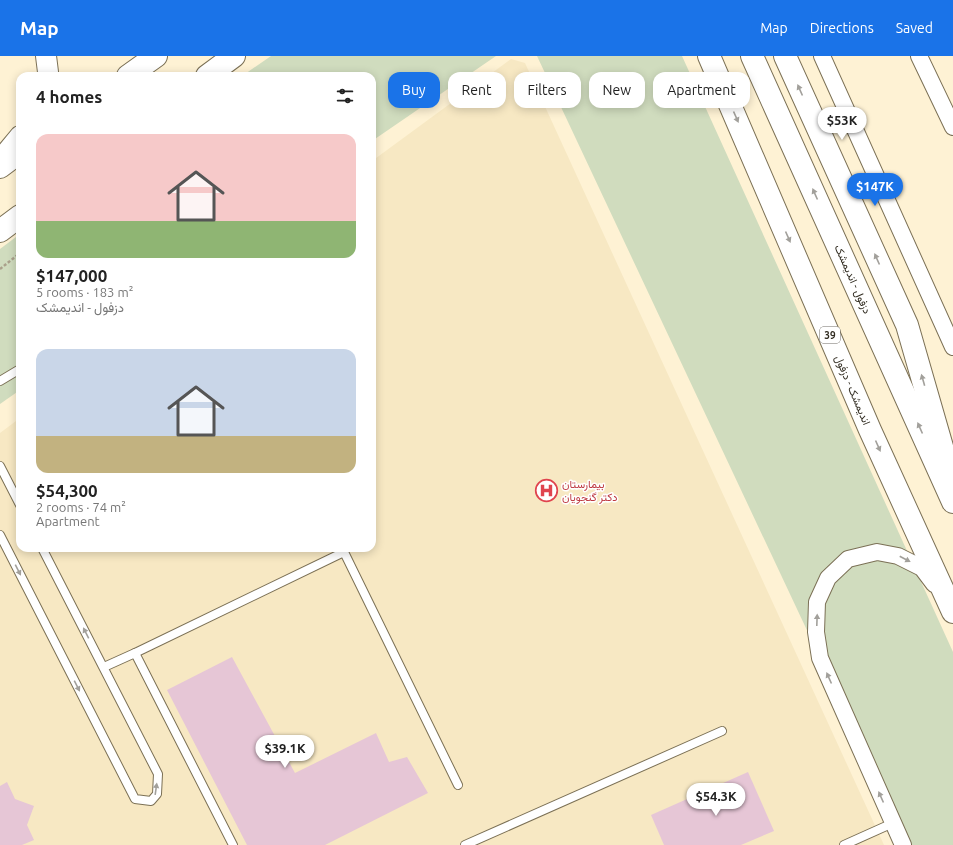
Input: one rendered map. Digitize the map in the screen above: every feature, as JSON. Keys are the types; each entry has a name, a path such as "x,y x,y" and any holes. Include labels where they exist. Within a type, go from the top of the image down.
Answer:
{"main road":[{"path":"134,72 156,56"},
{"path":"212,72 234,56"},
{"name":"اندیمشک - دزفول","path":"709,56 870,430 950,606"},
{"name":"دزفول - اندیمشک","path":"752,56 953,502"},
{"path":"785,56 907,325 953,485"},
{"path":"0,167 16,155"},
{"path":"0,231 16,219"}],"street":[{"path":"46,56 48,72"},
{"path":"822,56 953,347"},
{"path":"919,56 953,127"},
{"path":"0,160 16,141"},
{"path":"903,845 820,658 816,632 817,602 828,578 848,559 877,552 898,556 922,568 950,606"}],"lane":[{"path":"0,381 16,371"},
{"path":"0,466 16,497"},
{"path":"0,535 135,799 151,801 157,794 158,774 44,552"},
{"path":"104,667 344,552 458,785"},
{"path":"135,653 233,845"},
{"path":"464,845 722,731"},
{"path":"844,845 893,823"}],"path":[{"path":"0,268 16,257"}],"shaded area":[{"name":"بیمارستان دکتر گنجویان","path":"511,59 525,63 529,72 514,72 514,108 546,108 884,845 0,845 0,433 16,421 16,552 376,552 376,158 448,105 448,108 506,108 506,72 493,72"}],"green space":[{"path":"271,56 496,56 473,72 448,72 448,89 440,94 440,72 388,72 388,108 420,108 376,138 376,72 248,72"},
{"path":"537,56 682,56 689,72 653,72 653,108 706,108 953,652 953,845 903,845 820,658 561,108 581,108 581,72 545,72"},
{"path":"16,237 16,393 0,404 0,249"}],"building":[{"path":"232,657 295,773 376,733 389,762 407,757 428,793 325,845 247,845 167,690"},
{"path":"748,772 774,831 741,845 664,845 651,815"},
{"path":"7,782 15,799 34,806 27,825 34,840 22,845 0,845 0,786"}],"place":[{"name":"بیمارستان دکتر گنجویان","path":"546,490"}]}
